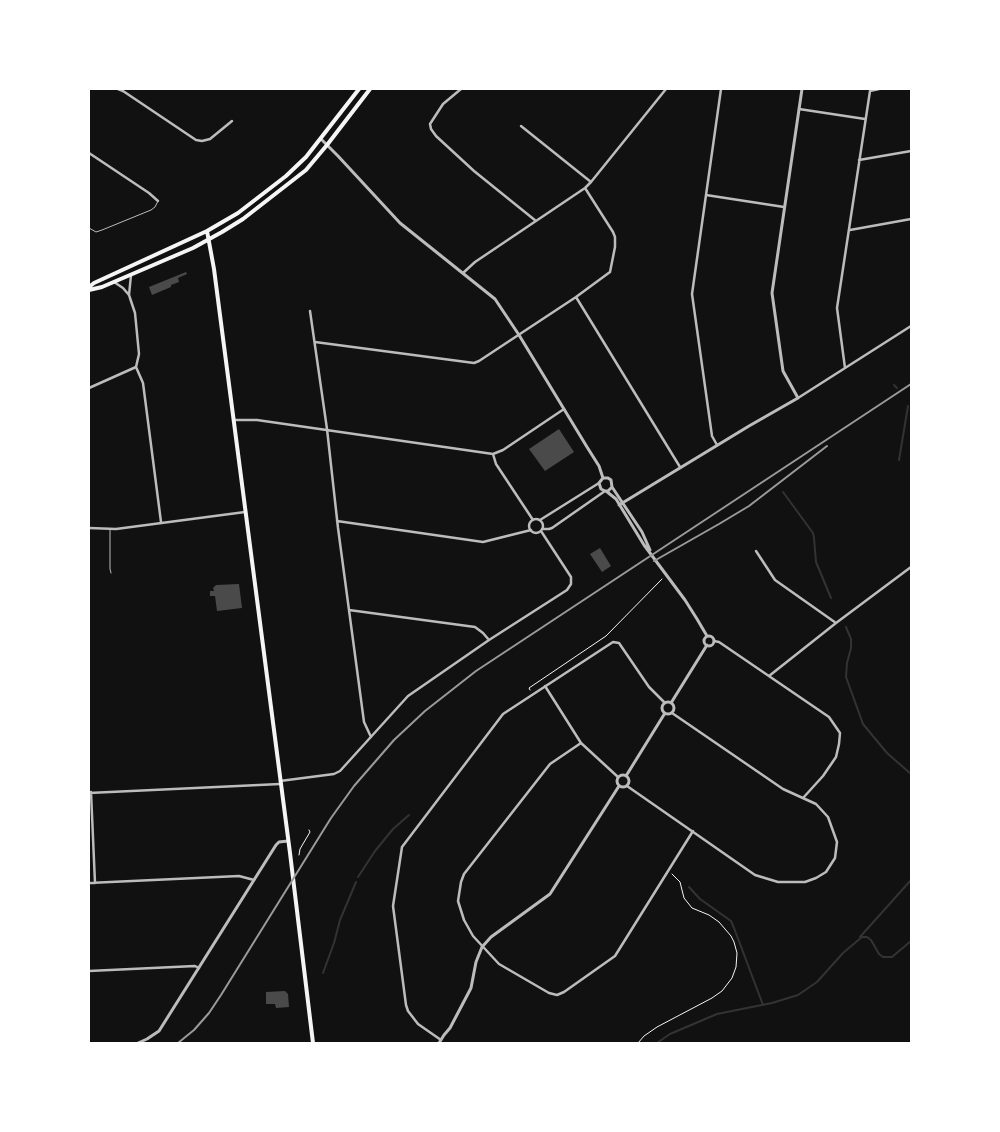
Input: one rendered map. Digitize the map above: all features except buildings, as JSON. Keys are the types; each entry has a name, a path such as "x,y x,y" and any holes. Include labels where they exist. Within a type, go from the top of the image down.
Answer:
{"main road":[{"path":"89,289 94,283 207,231 238,213 275,185 306,157 359,89"},
{"path":"89,289 96,289 114,282 209,240 243,219 297,178 312,163 370,89"},
{"path":"207,231 214,269 234,420 313,1043"}],"street":[{"path":"118,89 196,140 202,141 210,138 232,121"},
{"path":"460,89 443,104 430,124 431,129 436,136 474,171 536,221"},
{"path":"463,273 474,262 591,182 666,89"},
{"path":"717,445 712,436 692,294 721,89"},
{"path":"798,398 783,371 772,293 802,89"},
{"path":"845,368 837,308 870,91 879,89"},
{"path":"799,109 865,119"},
{"path":"521,126 591,182"},
{"path":"321,139 398,221 495,299 519,335 599,466 603,478"},
{"path":"859,160 911,151"},
{"path":"89,153 149,193 158,201"},
{"path":"315,342 474,363 479,361 609,274 611,270 615,237 584,188"},
{"path":"706,195 784,207"},
{"path":"850,230 911,219"},
{"path":"130,275 129,295 135,313 139,354 136,367 142,383 161,522"},
{"path":"114,282 123,288 129,295"},
{"path":"576,297 680,467"},
{"path":"310,311 327,429 337,521 364,722 371,737"},
{"path":"619,505 680,467 798,398 911,326"},
{"path":"89,388 136,367"},
{"path":"234,420 257,420 327,429 493,454 503,450 564,409"},
{"path":"493,454 496,464 533,520"},
{"path":"531,530 529,525 533,520 540,520 599,483 603,478"},
{"path":"603,478 610,479 612,482 612,487 645,537 650,552"},
{"path":"599,483 600,487 614,497 644,545 697,619 706,636 704,642 707,645"},
{"path":"337,521 483,542 531,530 537,532 552,528 606,491 610,490 612,487"},
{"path":"89,528 116,529 245,512"},
{"path":"95,883 90,792 280,782 334,774 340,771 408,696 489,640 567,590 571,584 570,577 541,530 543,525 540,520"},
{"path":"756,551 775,580 836,623"},
{"path":"769,676 836,623 911,567"},
{"path":"349,610 474,627 483,633 489,640"},
{"path":"706,636 712,637 714,641 719,642 829,717 840,732 836,757 823,776 803,798"},
{"path":"671,703 707,645 712,644 714,641"},
{"path":"619,786 550,894 491,937 482,947 476,962 471,988 450,1028 440,1041 418,1024 408,1011 406,1005 393,906 402,847 501,716 613,642 619,644 649,687 665,703 671,703"},
{"path":"545,686 581,743 618,777"},
{"path":"665,703 662,708 663,712 665,713"},
{"path":"671,703 674,708 672,713"},
{"path":"618,777 616,782 619,786 624,788 627,786 756,875 778,882 805,882 826,872 835,858 837,842 828,817 816,804 783,789 672,713 665,713"},
{"path":"626,776 665,713"},
{"path":"581,743 550,764 464,874 458,901 464,920 482,947 499,964 549,993 556,995 560,994 615,956 693,831"},
{"path":"618,777 622,775 626,776"},
{"path":"626,776 629,781 627,786"},
{"path":"138,1043 159,1031 276,845 279,842 288,841"},
{"path":"89,883 239,876 254,880"},
{"path":"89,971 195,966 199,968"}],"lane":[{"path":"89,228 96,232 102,230 151,210 155,207 158,201"},
{"path":"110,528 111,573"}],"path":[{"path":"529,688 606,636 662,579"},
{"path":"299,855 300,849 310,832 309,830"},
{"path":"638,1043 644,1036 657,1027 712,998 722,991 732,978 736,967 737,952 731,936 719,922 709,915 692,908 684,898 680,882 668,872"}],"waterway":[{"path":"894,385 897,388"},
{"path":"899,460 908,406"},
{"path":"783,492 813,533 816,562 831,598"},
{"path":"846,627 851,639 846,677 863,724 887,753 911,774"},
{"path":"358,877 375,851 393,829 409,815"},
{"path":"860,937 911,880"},
{"path":"323,973 334,943 340,920 356,882"},
{"path":"689,887 700,899 731,921 763,1005"},
{"path":"657,1043 670,1034 717,1014 772,1003 798,995 817,982 843,953 862,937 867,937 871,940 879,954 883,957 892,957 911,941"}],"railway":[{"path":"178,1043 194,1030 209,1013 331,818 354,786 394,740 425,711 476,671 911,384"},
{"path":"654,561 749,506 827,446"}]}
